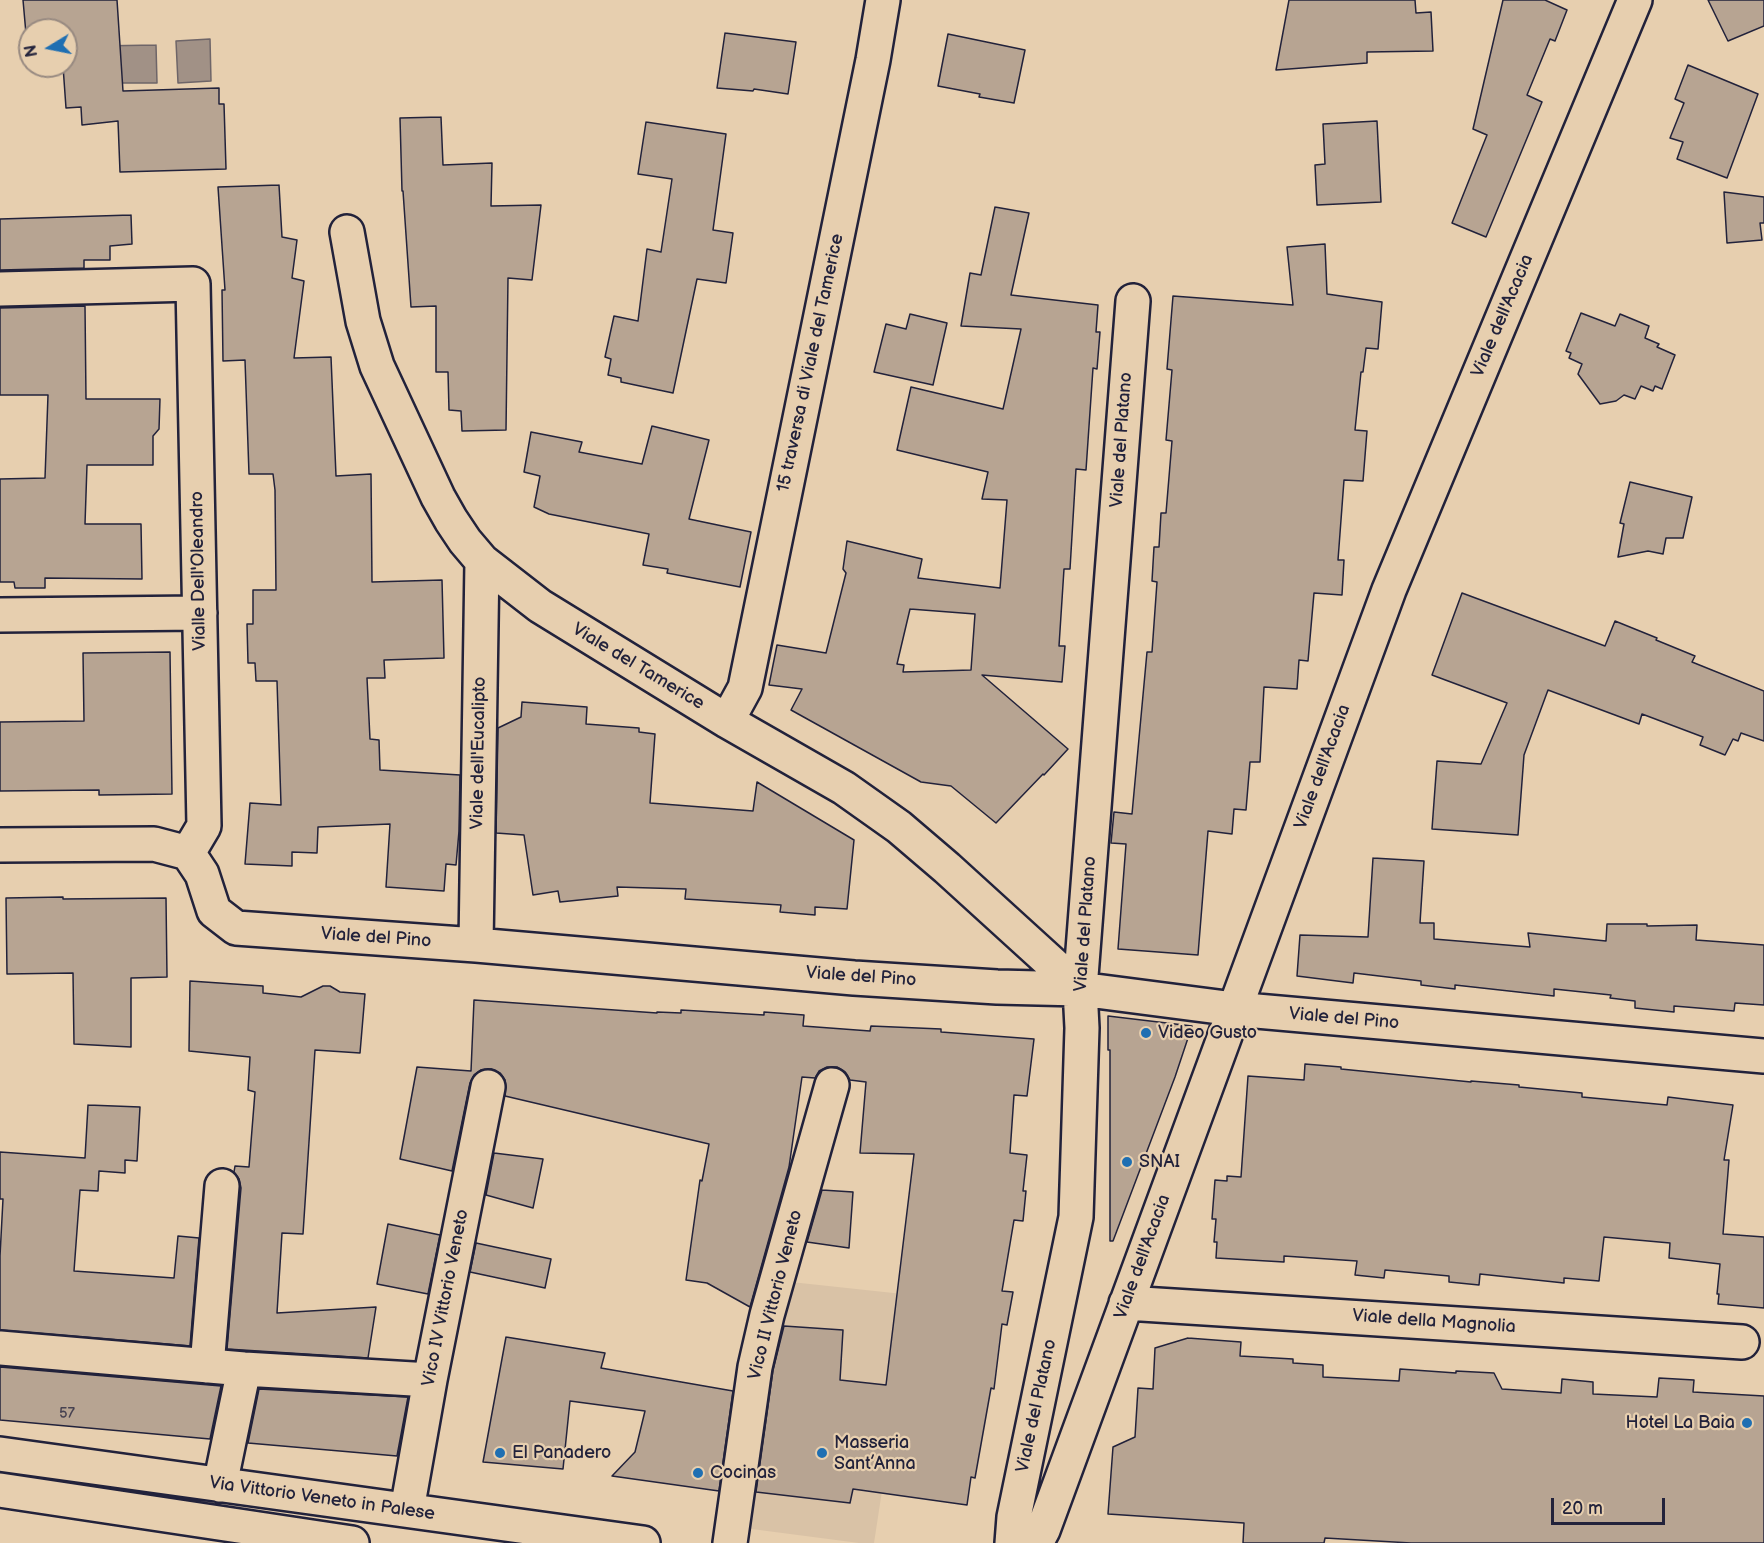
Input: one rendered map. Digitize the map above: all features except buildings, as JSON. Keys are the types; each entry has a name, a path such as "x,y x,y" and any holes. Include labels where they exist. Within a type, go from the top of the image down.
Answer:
{"street":[{"name":"15 traversa di Viale del Tamerice","path":"727,721 745,688 873,60 883,0"},
{"name":"Viale dell'Acacia","path":"1036,1543 1043,1530 1389,590 1635,0"},
{"name":"Viale del Tamerice","path":"346,232 363,321 377,366 450,520 482,561 540,606 727,721 844,788 899,827 1080,989"},
{"name":"Vialle Dell'Oleandro","path":"0,289 193,284 204,826 188,853"},
{"name":"Viale del Platano","path":"1012,1543 1014,1517 1076,1217 1082,1028 1080,989 1133,301"},
{"name":"Viale dell'Eucalipto","path":"476,945 482,561"},
{"path":"0,615 200,613"},
{"path":"0,845 154,844 188,853"},
{"name":"Viale del Pino","path":"188,853 202,874 214,911 236,928 476,945 854,978 997,987 1080,989 1234,1009 1764,1056"},
{"name":"Vico II Vittorio Veneto","path":"730,1543 755,1367 832,1085"},
{"name":"Vico IV Vittorio Veneto","path":"407,1510 430,1380 488,1087"},
{"path":"207,1366 222,1186"},
{"name":"Viale della Magnolia","path":"1126,1302 1742,1342"},
{"path":"0,1348 244,1369 430,1380"},
{"path":"220,1485 244,1369"},
{"name":"Via Vittorio Veneto in Palese","path":"0,1454 407,1510 453,1530 643,1543"},
{"path":"0,1490 352,1543"}],"shaded area":[{"path":"210,39 211,81 178,83 176,41"},
{"path":"156,45 157,83 100,83 98,46"},
{"name":"Masseria Sant’Anna","path":"791,1282 912,1295 874,1543 744,1528 767,1378"}],"place":[{"name":"Video Gusto","path":"1146,1033"},
{"name":"SNAI","path":"1127,1162"},
{"name":"Hotel La Baia","path":"1747,1423"},
{"name":"El Panadero","path":"500,1453"},
{"name":"Masseria Sant’Anna","path":"822,1453"},
{"name":"Cocinas","path":"698,1473"}]}
